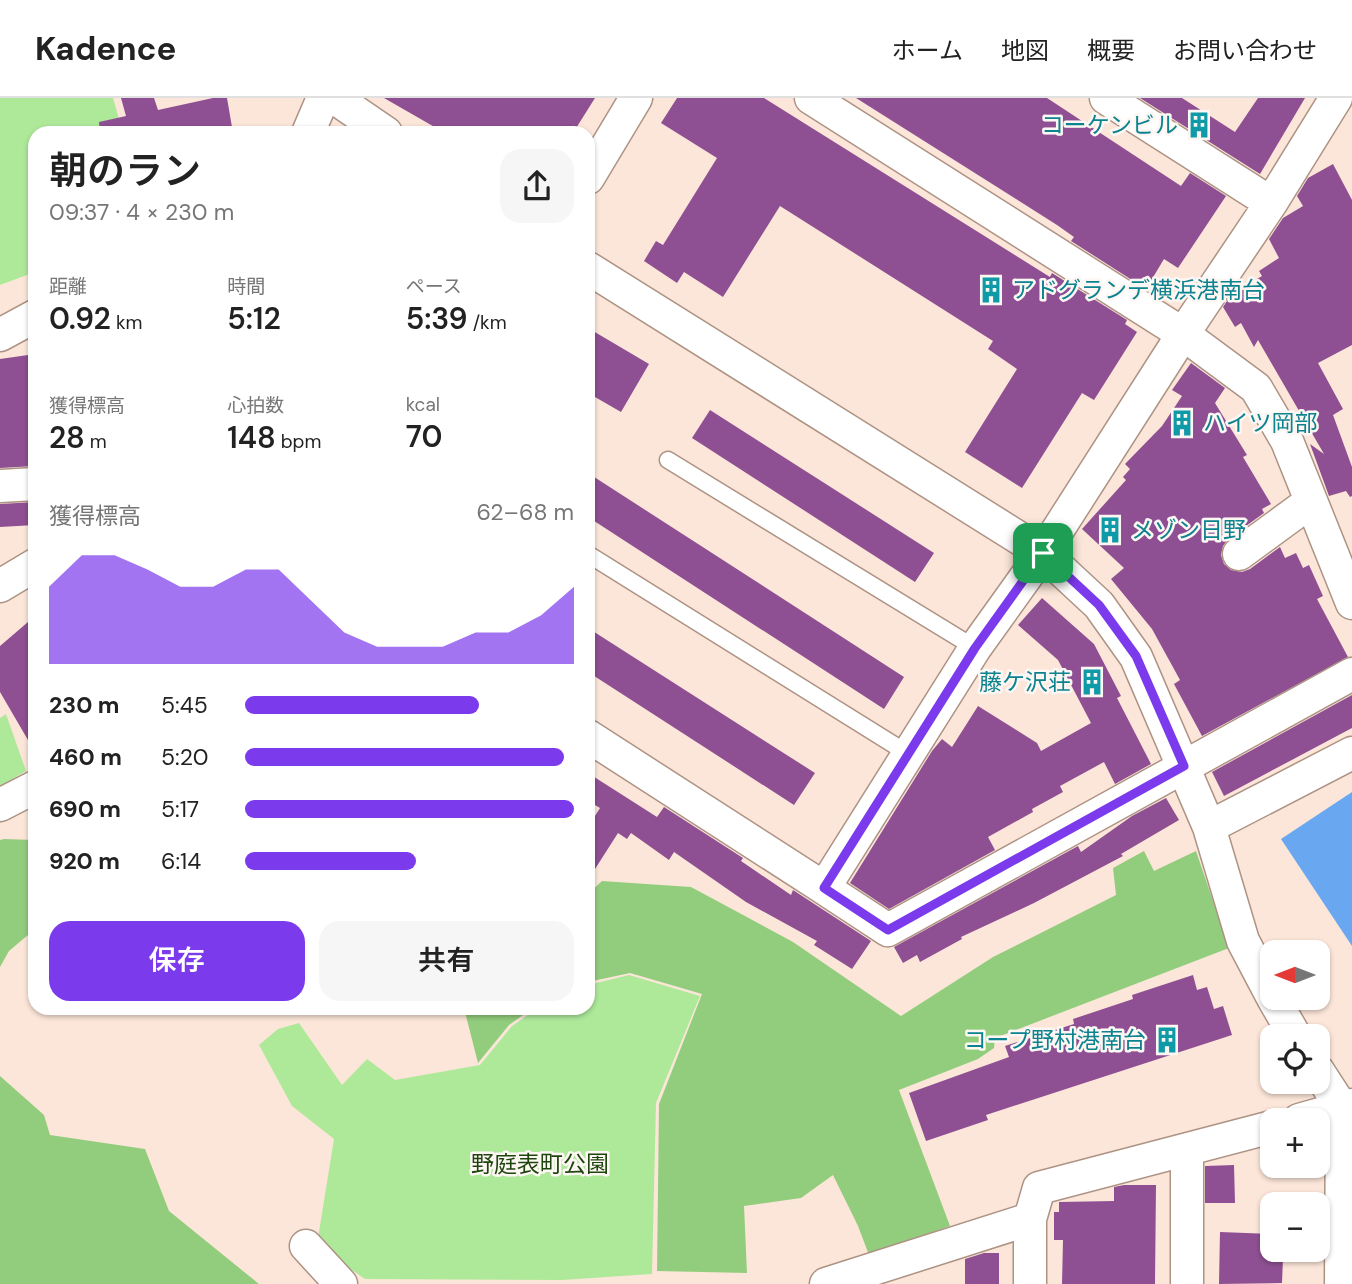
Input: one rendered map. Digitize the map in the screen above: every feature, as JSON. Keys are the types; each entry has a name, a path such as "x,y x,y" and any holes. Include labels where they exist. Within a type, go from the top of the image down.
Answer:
{"street":[{"path":"311,126 323,98"},
{"path":"335,98 376,126"},
{"path":"595,166 636,98"},
{"path":"811,98 1183,334 1256,388 1287,441 1352,603"},
{"path":"1106,98 1271,204"},
{"path":"824,888 975,648 1043,553 1183,334 1271,204 1336,98"},
{"path":"595,272 1043,553 1099,605 1136,656 1209,827 1243,941 1260,973"},
{"path":"0,335 28,320"},
{"path":"0,486 28,484"},
{"path":"1239,554 1310,502"},
{"path":"0,586 28,569"},
{"path":"595,741 888,930 1352,674"},
{"path":"1209,827 1352,752"},
{"path":"0,805 28,791"},
{"path":"1330,1086 1347,1107 1341,1284"},
{"path":"1330,1112 1347,1107"},
{"path":"1030,1284 1030,1219 1039,1188 1260,1130"},
{"path":"1187,1151 1187,1284"},
{"path":"826,1284 1030,1219"},
{"path":"306,1246 341,1284"}],"lane":[{"path":"668,460 975,648"},
{"path":"595,558 907,753"}],"green space":[{"path":"0,98 113,98 121,126 28,126 28,275 0,285"},
{"path":"6,714 26,771 0,786 0,718"},
{"path":"0,840 28,840 28,935 9,951 0,967"},
{"path":"1144,851 1154,871 1196,851 1229,948 995,1038 994,1048 978,1059 899,1090 950,1226 869,1255 833,1175 801,1198 744,1206 747,1273 657,1271 659,1104 702,994 630,973 595,980 595,888 602,881 691,887 793,942 901,1016 993,957 1116,895 1113,868"},
{"name":"野庭表町公園","path":"629,975 700,996 656,1103 652,1274 562,1280 365,1279 346,1266 318,1238 334,1139 292,1106 259,1045 278,1029 299,1023 342,1085 367,1059 395,1080 480,1065 512,1026 528,1015 595,1015 595,983"},
{"path":"466,1015 523,1015 509,1025 478,1063"},
{"path":"0,1076 44,1115 50,1135 145,1149 169,1211 259,1284 0,1284"}],"water":[{"path":"1352,792 1352,946 1281,839"}],"building":[{"path":"121,98 154,98 158,110 213,98 227,98 232,126 99,126 99,122 126,116"},
{"path":"384,98 595,98 577,126 433,126"},
{"name":"アドグランデ横浜港南台","path":"677,98 764,98 1050,277 1052,273 1127,320 1125,324 1137,332 1094,400 1082,393 1022,488 965,452 1017,369 988,349 993,341 780,206 723,297 684,272 677,283 644,261 656,241 663,245 717,158 661,123"},
{"path":"856,98 1047,98 1181,186 1190,173 1226,196 1178,268 1164,259 1146,289 1071,241 1074,237 1057,225"},
{"path":"1140,98 1182,98 1235,132 1258,98 1305,98 1260,174"},
{"path":"1333,164 1352,200 1352,345 1318,363 1343,409 1333,415 1352,467 1350,497 1346,491 1329,496 1310,444 1324,454 1258,340 1254,347 1241,323 1235,327 1223,307 1231,295 1262,276 1259,271 1279,258 1269,239 1283,218 1303,206 1297,196 1308,178"},
{"path":"595,332 649,364 621,412 595,397"},
{"path":"28,355 28,466 0,468 0,359"},
{"path":"1191,363 1225,388 1215,403 1247,455 1243,457 1271,504 1262,509 1264,513 1228,539 1221,555 1224,564 1231,570 1242,572 1280,547 1285,558 1296,553 1303,568 1309,565 1323,596 1317,599 1348,657 1202,736 1174,684 1180,680 1152,629 1111,579 1124,568 1082,529 1126,480 1123,477 1130,469 1125,464 1162,426 1182,396 1172,390"},
{"path":"710,410 934,553 915,582 692,438"},
{"path":"595,478 904,677 884,709 595,522"},
{"path":"28,502 28,525 0,527 0,504"},
{"path":"1042,598 1094,644 1121,696 1117,698 1151,764 1115,784 1104,762 1060,786 1063,792 988,837 995,850 889,909 850,883 942,739 952,747 978,706 1037,743 1041,751 1091,723 1058,660 1018,625"},
{"path":"28,622 28,740 0,692 0,646"},
{"path":"595,632 815,773 794,805 595,677"},
{"path":"1352,695 1352,728 1224,796 1212,772"},
{"path":"595,777 657,817 664,807 743,858 741,861 791,895 793,890 871,941 852,969 814,945 817,941 746,902 674,852 669,860 631,833 627,839 618,833 595,869 595,816 600,808 595,805"},
{"path":"1166,798 1179,820 1121,854 1123,856 1034,903 961,937 962,939 920,962 917,955 903,963 894,947 1078,846 1081,852 1132,816"},
{"name":"コープ野村港南台","path":"1193,975 1197,990 1207,987 1214,1009 1223,1006 1232,1035 986,1115 988,1120 926,1141 909,1093 1009,1057 1005,1046 1074,1024 1073,1019 1133,999 1132,995"},
{"path":"1234,1165 1235,1203 1205,1203 1205,1166"},
{"path":"1156,1185 1155,1284 1062,1284 1063,1240 1054,1240 1054,1212 1059,1212 1059,1202 1114,1201 1114,1187"},
{"path":"1220,1232 1260,1234 1260,1262 1283,1262 1282,1283 1219,1284"},
{"path":"984,1253 999,1253 999,1284 965,1284 965,1259"}],"place":[{"name":"コーケンビル","path":"1199,125"},
{"name":"アドグランデ横浜港南台","path":"991,290"},
{"name":"ハイツ岡部","path":"1182,423"},
{"name":"メゾン日野","path":"1110,530"},
{"name":"藤ケ沢荘","path":"1092,682"},
{"name":"コープ野村港南台","path":"1167,1040"}],"route":[{"path":"1043,553 1099,605 1136,656 1184,766 888,930 824,888 975,648 1043,553"}]}
